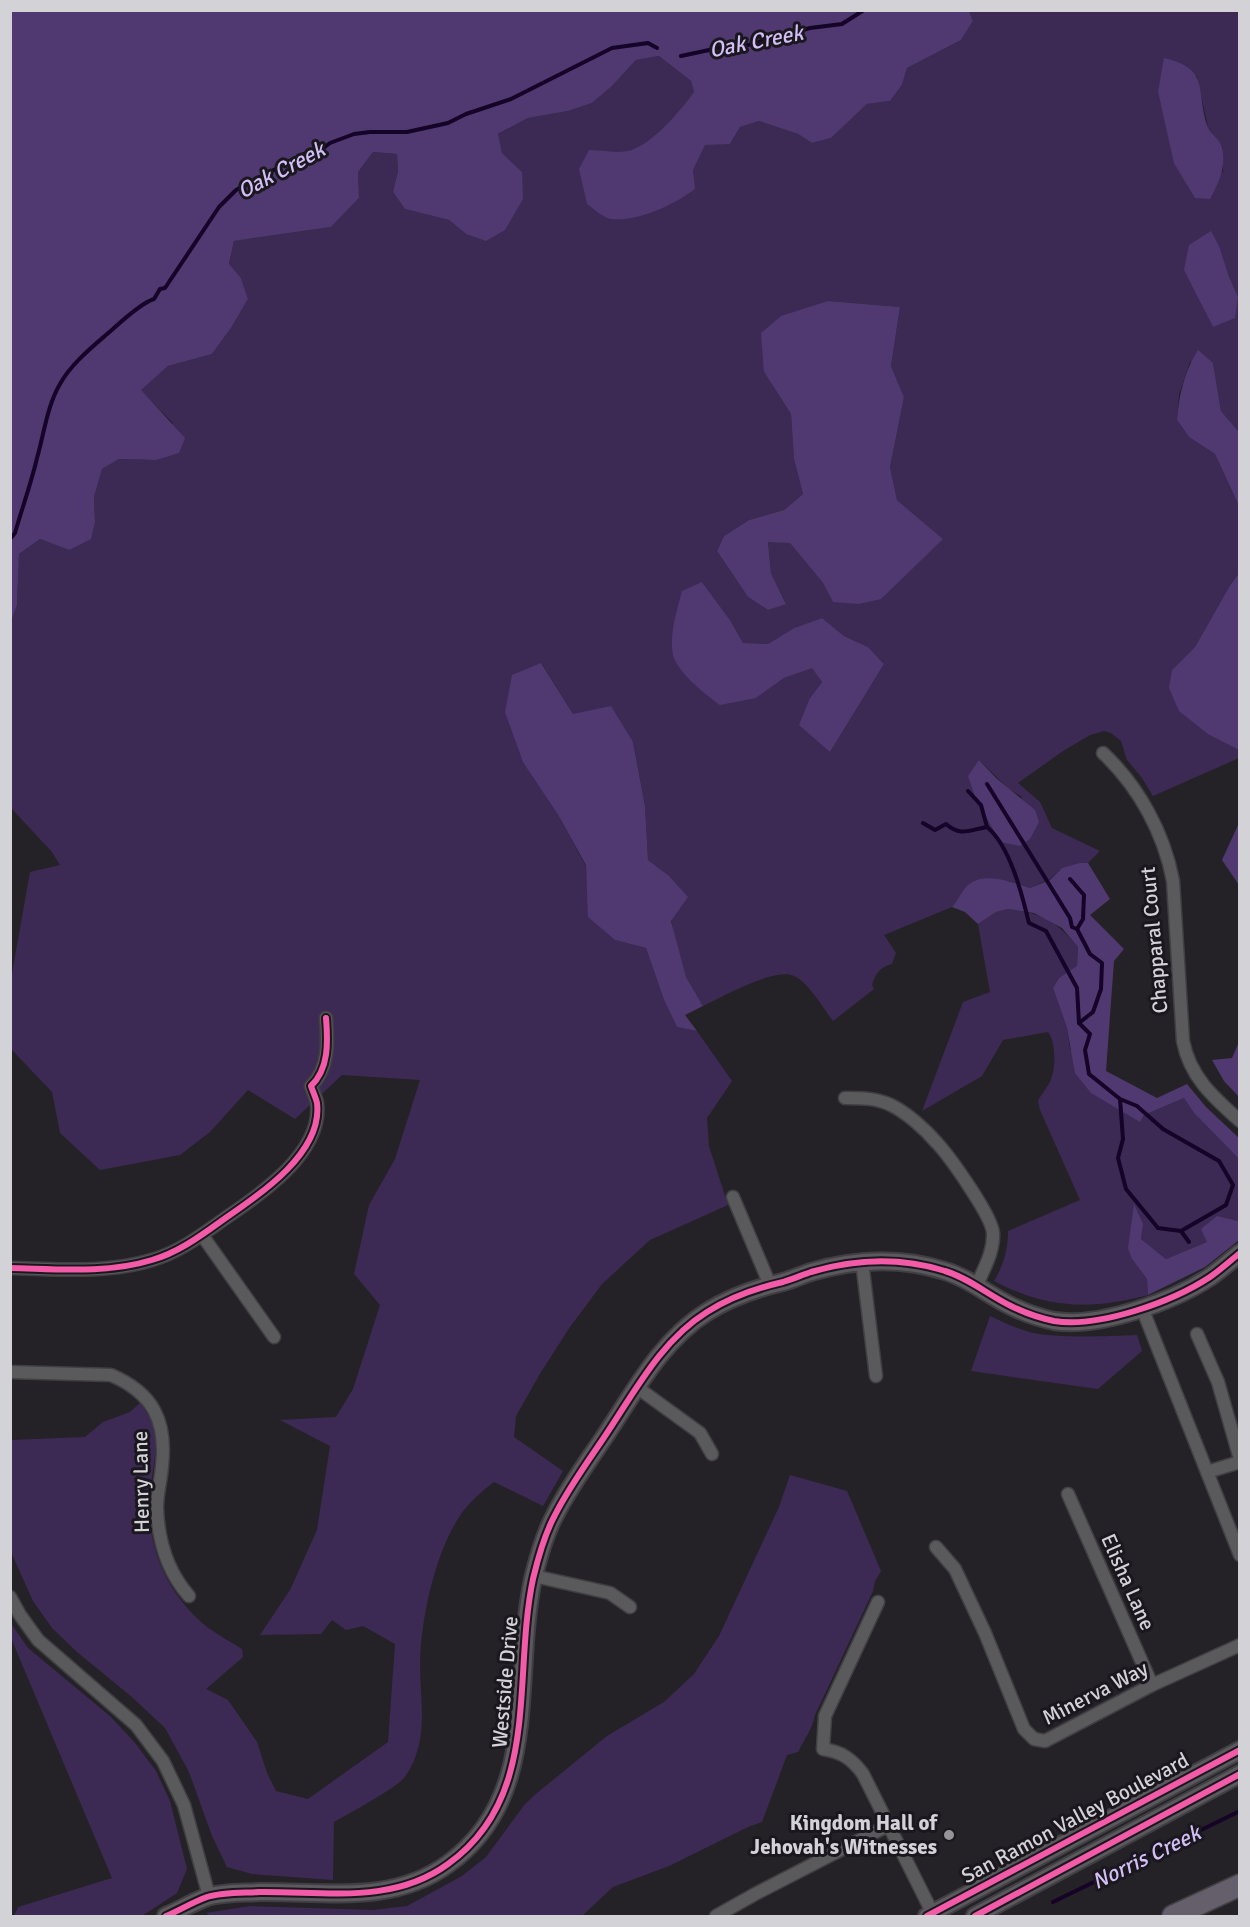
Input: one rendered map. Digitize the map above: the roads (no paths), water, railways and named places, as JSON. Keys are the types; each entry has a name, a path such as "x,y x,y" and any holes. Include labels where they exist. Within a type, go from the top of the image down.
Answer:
{"highway":[{"path":"1173,1917 1239,1885"}],"street":[{"name":"Chapparal Court","path":"1103,753 1132,784 1146,808 1169,865 1173,882 1183,1041 1186,1057 1202,1084 1239,1121"},
{"path":"10,1268 95,1269 123,1266 164,1256 202,1235 268,1189 293,1165 316,1119 317,1103 311,1086 320,1077 325,1061 326,1018"},
{"path":"845,1098 870,1098 891,1105 914,1122 942,1150 981,1206 993,1230 992,1250 977,1285"},
{"path":"733,1197 770,1285"},
{"path":"202,1235 274,1337"},
{"name":"Westside Drive","path":"166,1917 209,1896 244,1893 348,1895 378,1893 426,1878 464,1852 492,1818 510,1778 516,1745 534,1576 553,1518 588,1460 657,1359 686,1327 721,1304 812,1272 862,1262 886,1261 910,1263 947,1271 977,1285 1011,1306 1054,1321 1093,1321 1123,1316 1184,1291 1210,1277 1239,1253"},
{"path":"862,1262 876,1376"},
{"path":"1142,1308 1239,1555"},
{"path":"1197,1334 1218,1382 1239,1460 1207,1472"},
{"name":"Henry Lane","path":"10,1372 111,1375 125,1381 147,1399 158,1414 163,1433 163,1463 157,1504 158,1527 165,1560 189,1596"},
{"path":"638,1388 700,1433 712,1454"},
{"name":"Elisha Lane","path":"1068,1494 1152,1685"},
{"name":"Minerva Way","path":"936,1547 955,1569 985,1633 1024,1729 1034,1739 1045,1741 1152,1685 1239,1645"},
{"path":"534,1576 610,1593 630,1607"},
{"path":"10,1597 38,1640 136,1725 163,1761 183,1805 209,1896"},
{"path":"878,1602 825,1716 823,1749 843,1754 854,1761 863,1774 932,1916"},
{"name":"San Ramon Valley Boulevard","path":"932,1916 1239,1750"},
{"name":"San Ramon Valley Boulevard","path":"975,1917 1239,1774"},
{"path":"716,1917 757,1893 889,1825"}],"waterway":[{"name":"Oak Creek","path":"681,56 728,46 741,47 810,28 842,24 864,10"},
{"name":"Oak Creek","path":"10,539 15,533 52,401 65,376 92,347 134,311 154,299 160,289 165,288 219,207 236,190 304,154 322,149 330,143 354,134 407,132 448,123 466,114 511,99 612,48 648,43 657,48"},
{"path":"987,784 1070,918 1072,927 1077,929 1090,954 1102,963 1101,989 1093,1012 1079,1023"},
{"path":"968,791 981,805 987,827"},
{"path":"923,823 935,830 946,824 961,831 987,827 1002,846 1014,871 1029,923 1046,931 1077,988 1079,1023 1090,1034 1085,1050 1089,1074 1120,1099 1123,1139 1118,1158 1126,1189 1158,1228 1181,1231 1189,1242"},
{"path":"1070,879 1084,895 1083,919 1077,929"},
{"path":"1120,1099 1137,1106 1163,1129 1219,1161 1233,1185 1226,1205 1181,1231"},
{"name":"Norris Creek","path":"1053,1902 1240,1811"}],"place":[{"name":"Kingdom Hall of Jehovah's Witnesses","path":"949,1835"}]}
